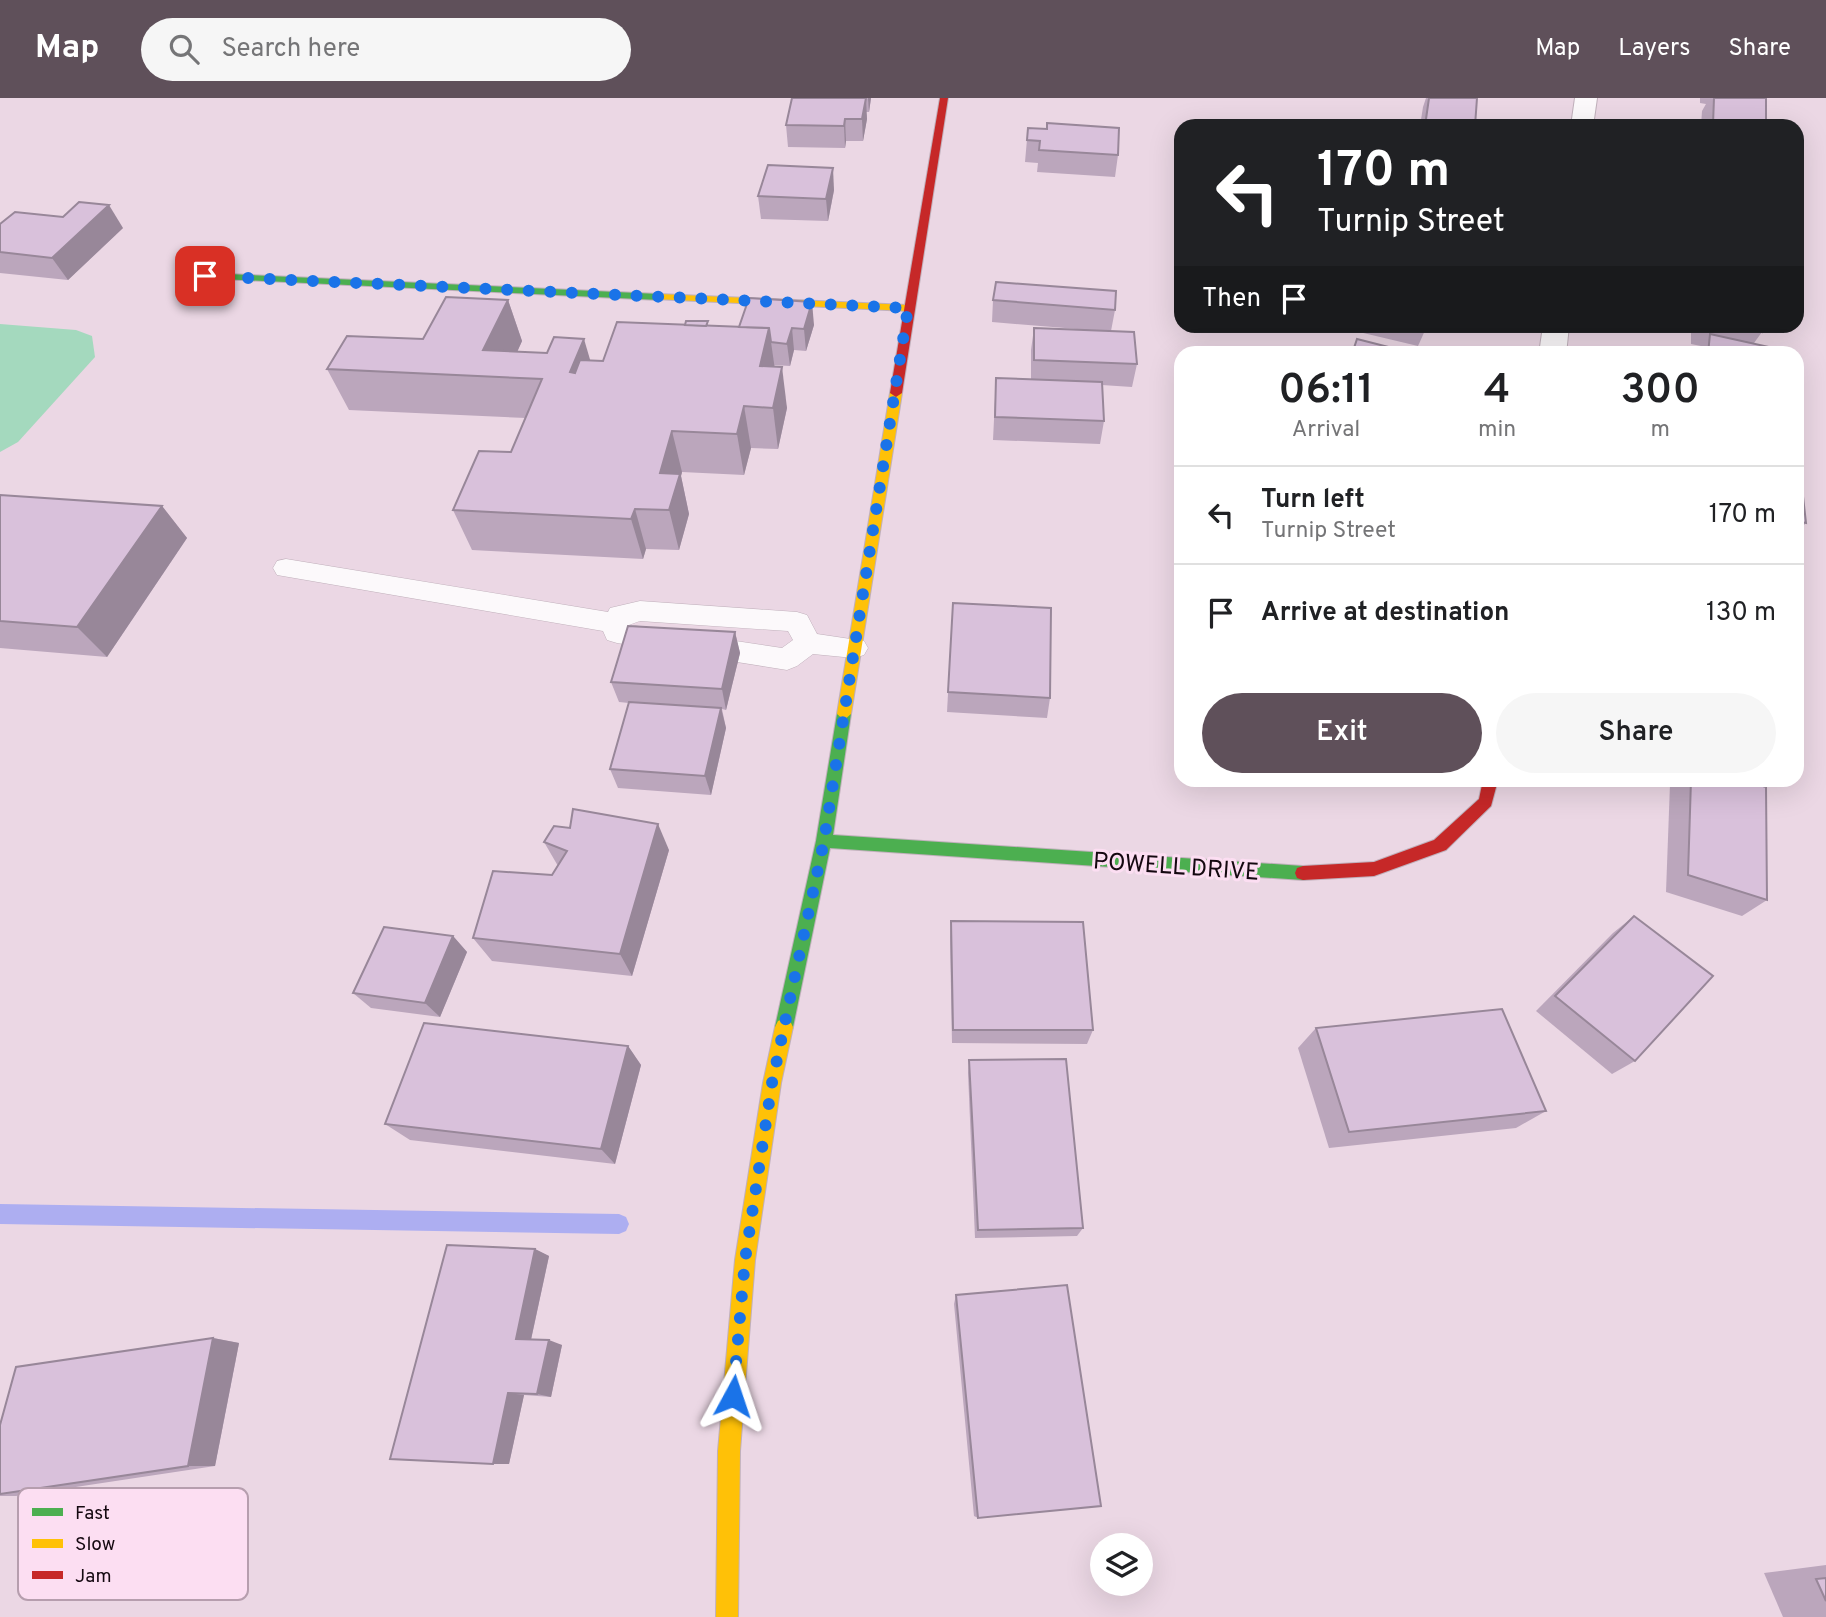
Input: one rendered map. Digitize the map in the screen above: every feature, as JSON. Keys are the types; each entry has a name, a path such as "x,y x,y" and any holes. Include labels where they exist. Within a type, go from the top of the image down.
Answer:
{"street":[{"path":"727,1617 729,1451 745,1260 772,1083 824,841 944,98"},
{"path":"1583,119 1586,98"},
{"path":"205,276 908,308"},
{"name":"POWELL DRIVE","path":"824,841 1286,874 1374,869 1440,845 1486,802 1489,787"}],"lane":[{"path":"286,568 615,623"},
{"path":"797,641 617,632 615,623 620,615 640,611 797,641 854,648"}],"green space":[{"path":"0,324 76,330 92,336 95,357 18,442 0,452"}],"building":[{"path":"792,98 866,98 862,119 845,119 844,126 786,125"},
{"path":"1429,98 1477,98 1476,119 1426,119"},
{"path":"1714,98 1766,98 1766,119 1713,119"},
{"path":"1047,123 1119,128 1118,155 1039,150 1040,141 1027,140 1028,128 1047,129"},
{"path":"768,165 833,168 826,199 758,196"},
{"path":"79,202 109,205 52,258 0,252 0,224 15,212 63,217"},
{"path":"996,282 1116,291 1115,310 993,300"},
{"path":"446,297 508,300 483,350 547,353 554,337 584,339 570,372 575,373 580,360 603,361 617,322 769,328 760,366 782,367 773,408 744,406 737,434 672,431 660,473 680,474 669,510 635,509 631,519 453,510 479,451 511,452 542,379 327,369 347,336 423,339"},
{"path":"749,298 812,302 804,329 792,328 787,344 771,342 769,328 739,327"},
{"path":"686,321 708,321 706,326 685,325"},
{"path":"1034,328 1134,332 1137,364 1034,360"},
{"path":"1710,334 1764,346 1709,346"},
{"path":"1357,339 1385,346 1355,346"},
{"path":"996,378 1102,382 1104,421 995,417"},
{"path":"0,495 162,506 77,627 0,621"},
{"path":"953,603 1051,608 1050,698 948,692"},
{"path":"628,626 735,632 722,689 611,682"},
{"path":"629,702 721,708 705,776 610,769"},
{"path":"1691,787 1766,787 1767,900 1688,875"},
{"path":"573,809 658,824 620,954 473,938 493,871 552,875 567,851 544,842 554,826 570,828"},
{"path":"1634,916 1713,976 1635,1061 1555,996"},
{"path":"951,921 1083,922 1093,1030 953,1030"},
{"path":"384,927 453,936 425,1003 353,993"},
{"path":"1502,1009 1546,1111 1349,1132 1316,1028"},
{"path":"424,1023 628,1046 601,1149 385,1124"},
{"path":"1066,1059 1083,1228 978,1230 969,1060"},
{"path":"447,1245 535,1249 516,1339 549,1340 537,1394 508,1393 493,1464 390,1459"},
{"path":"1067,1285 1101,1506 978,1518 956,1295"},
{"path":"213,1338 188,1466 40,1488 18,1488 18,1491 0,1494 0,1425 16,1367"},
{"path":"1826,1578 1826,1601 1816,1579"}],"waterway":[{"path":"0,1214 619,1224"}],"traffic: fast":[{"path":"205,276 659,297"},
{"path":"784,1027 824,841 844,714"},
{"path":"824,841 1303,873"}],"traffic: slow":[{"path":"659,297 908,308"},
{"path":"844,714 896,393"},
{"path":"727,1617 729,1451 745,1260 772,1083 784,1027"}],"traffic: jam":[{"path":"896,393 944,98"},
{"path":"1303,873 1374,869 1440,845 1486,802 1489,787"}],"route":[{"path":"205,276 908,308 824,841 772,1083 745,1260 733,1396"}]}
